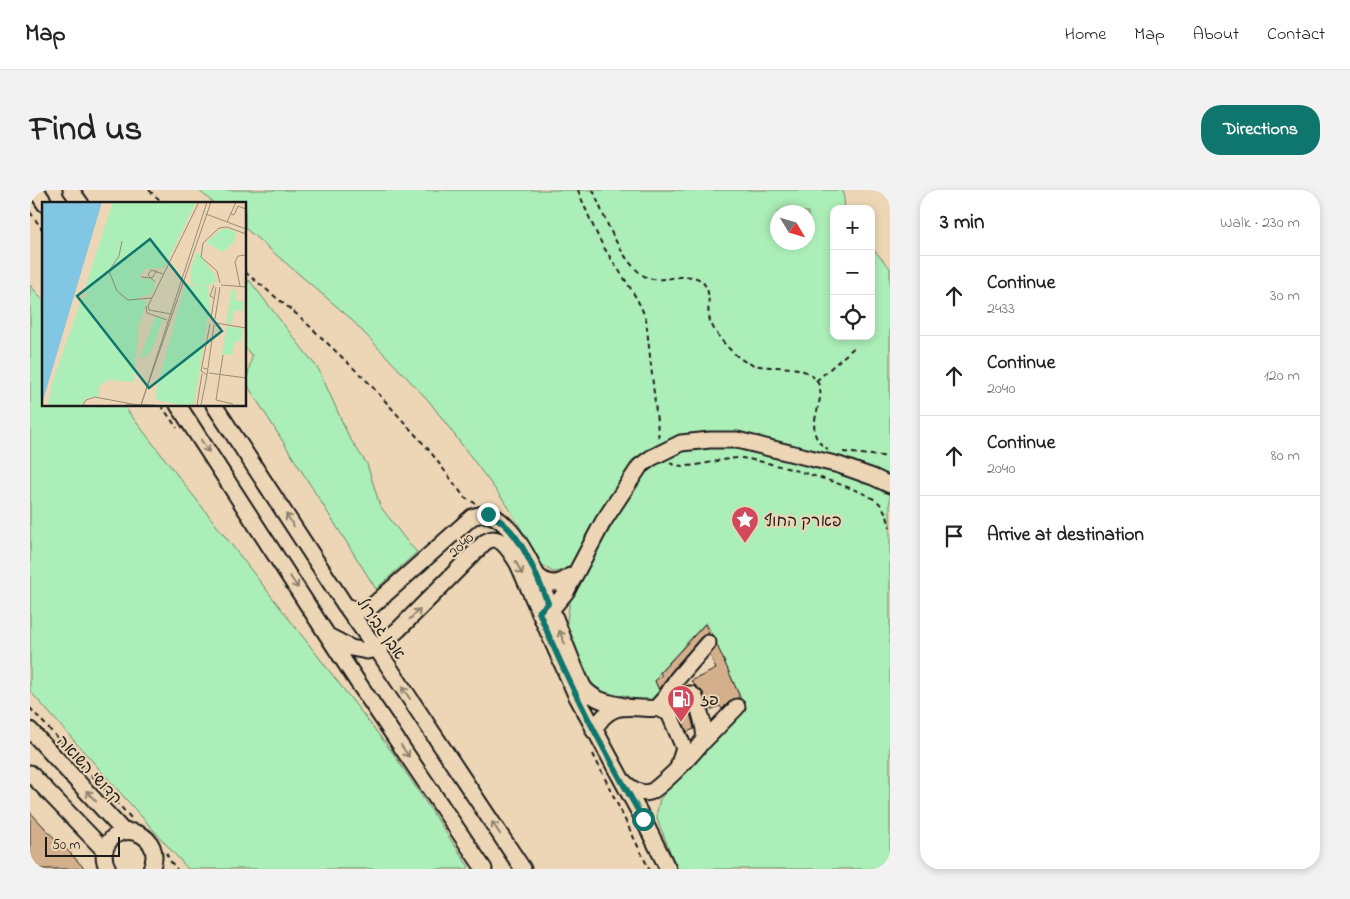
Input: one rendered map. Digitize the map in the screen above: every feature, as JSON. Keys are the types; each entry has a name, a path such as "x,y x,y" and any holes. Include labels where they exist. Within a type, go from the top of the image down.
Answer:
{"street":[{"path":"36,190 44,202"},
{"path":"72,190 80,202"},
{"path":"179,406 484,869"},
{"name":"אבן גבירול","path":"215,406 345,605 523,869"},
{"path":"546,609 575,571 603,522 640,466 660,453 681,443 737,440 839,465 890,485"},
{"name":"2040","path":"345,605 356,610 371,607 472,517 483,514 492,516 512,532 536,575 546,609 552,645 594,731 643,819 668,869"},
{"name":"2040","path":"376,649 399,629 485,542 493,539 503,544 512,555 546,609 584,688 599,700 625,706"},
{"path":"536,575 546,582 557,584 575,571"},
{"path":"330,638 351,648 367,651 376,649"},
{"path":"656,708 666,697 677,679 708,643"},
{"path":"594,731 604,716 614,709 625,706 670,707 679,703 689,694 693,695 704,733 703,742"},
{"path":"620,779 631,788 642,793 648,793 658,788 737,707"},
{"path":"656,708 669,713 684,748 678,769"},
{"name":"קדושי השואה","path":"30,730 130,827"},
{"path":"30,773 105,851"},
{"path":"108,869 104,859 105,851 117,834 130,827 133,831 148,839 153,846 155,867"}],"path":[{"path":"149,190 162,202"},
{"path":"578,190 603,245 626,279 646,319 660,453 671,464 679,466 740,458 784,467 864,493 879,503 886,514 890,527"},
{"path":"593,190 606,221 625,256 638,271 648,278 657,280 685,276 697,278 706,286 709,295 709,317 715,331 733,353 747,363 766,368 795,368 807,372 816,381 820,389 813,425 816,436 823,446 832,451"},
{"path":"884,190 890,199"},
{"path":"30,212 42,229"},
{"path":"246,273 300,317 363,376 410,429 465,498 479,506"},
{"path":"816,381 856,346"},
{"path":"842,452 890,457"},
{"path":"30,708 130,827"},
{"path":"167,854 177,869"}],"green space":[{"name":"פארק החוף","path":"198,190 843,190 845,205 830,205 830,340 875,340 875,251 890,268 890,869 677,869 657,819 660,799 743,703 706,622 659,673 655,681 660,692 652,700 638,700 623,695 614,698 606,697 588,685 566,627 570,601 587,566 611,527 603,522 575,561 564,570 553,572 543,566 507,505 429,401 349,317 246,229 246,202 213,202"},
{"path":"249,280 319,370 349,437 367,464 380,506 417,552 376,589 246,383 252,356 246,348 246,286"},
{"path":"30,285 42,300 42,406 124,406 393,753 469,867 467,869 188,869 30,691"}],"building":[{"path":"705,624 709,633 701,637 670,673 659,690 655,681 662,675 660,673"},
{"path":"717,645 739,698 731,700 722,709 720,706 709,710 704,694 691,681 716,669 710,655"},
{"path":"689,709 694,729 687,732 679,713"},
{"path":"30,812 58,840 85,869 30,869"}],"place":[{"name":"פארק החוף","path":"745,544"},
{"name":"פז","path":"681,723"}],"route":[{"path":"488,514 512,532 536,575 548,603 539,612 552,645 594,731 643,819"}]}
